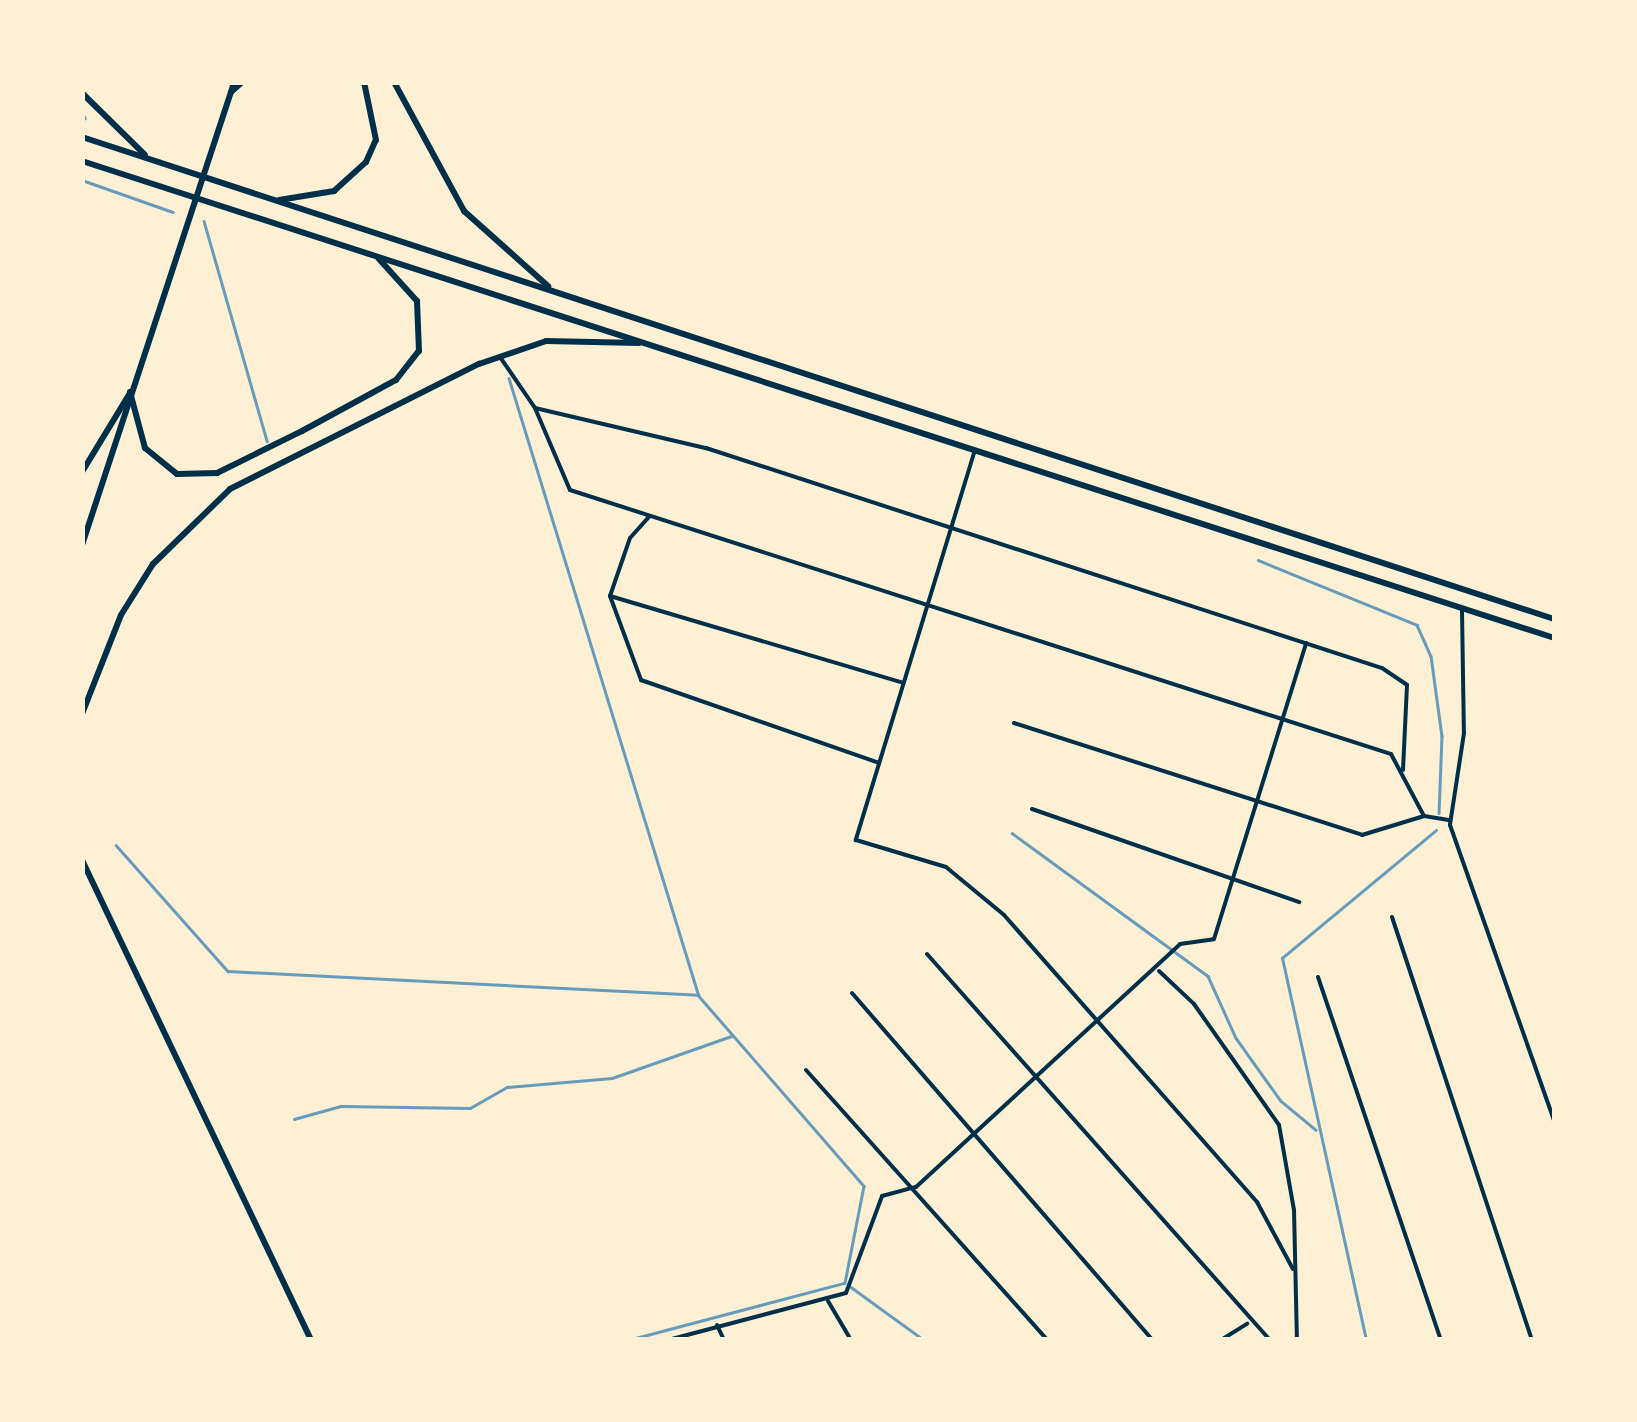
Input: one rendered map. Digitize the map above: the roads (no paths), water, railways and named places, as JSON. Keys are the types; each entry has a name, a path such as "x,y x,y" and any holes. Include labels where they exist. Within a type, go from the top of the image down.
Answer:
{"main road":[{"path":"274,200 322,196 366,162 376,140 364,82"},
{"path":"394,82 464,211 553,290"},
{"path":"82,545 234,85"},
{"path":"82,93 111,131 150,159"},
{"path":"82,137 1554,619"},
{"path":"82,161 1554,638"},
{"path":"130,392 144,448 190,476 216,473 350,406 410,366 423,333 409,288 378,257"},
{"path":"82,714 122,615 200,512 318,438 500,356 581,337 645,343"},
{"path":"82,472 130,392"},
{"path":"82,860 311,1340"}],"street":[{"path":"500,356 535,408 570,490 1390,754 1403,770 1424,816"},
{"path":"535,408 622,424 951,526 1306,643 1407,684 1403,770"},
{"path":"975,451 880,763 856,827 864,846 946,867 967,883 1257,1202 1293,1269"},
{"path":"650,515 630,538 610,596 641,680 880,763"},
{"path":"610,596 904,684"},
{"path":"1462,609 1464,733 1449,820 1554,1120"},
{"path":"668,1340 846,1292 854,1284 882,1196 916,1187 1159,971 1180,944 1214,939 1262,801 1306,643"},
{"path":"1014,723 1362,835 1424,816 1449,820"},
{"path":"1032,808 1299,902"},
{"path":"1392,917 1532,1340"},
{"path":"927,954 1249,1322 1270,1340"},
{"path":"1159,971 1194,1004 1279,1124 1294,1210 1297,1340"},
{"path":"1318,978 1441,1340"},
{"path":"852,992 1152,1340"},
{"path":"806,1070 916,1187 1047,1340"},
{"path":"826,1299 851,1340"},
{"path":"1221,1340 1249,1322"},
{"path":"717,1325 724,1340"}],"waterway":[{"path":"82,112 85,118"},
{"path":"82,180 173,212"},
{"path":"204,221 267,441"},
{"path":"509,378 698,993"},
{"path":"1258,560 1417,625 1431,656 1442,736 1439,813"},
{"path":"1366,1340 1282,958 1436,830"},
{"path":"1012,833 1208,976 1236,1038 1281,1101 1316,1130"},
{"path":"116,845 228,971 698,995 864,1186 845,1283"},
{"path":"294,1119 341,1106 470,1108 507,1087 612,1078 731,1036"},
{"path":"628,1340 844,1283"},
{"path":"851,1287 924,1340"}]}
